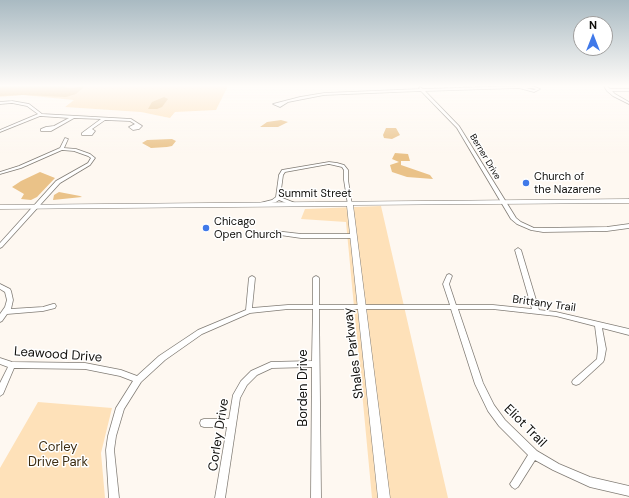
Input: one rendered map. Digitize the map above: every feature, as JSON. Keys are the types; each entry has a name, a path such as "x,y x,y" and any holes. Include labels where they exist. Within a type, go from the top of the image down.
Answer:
{"main road":[{"name":"Summit Street","path":"0,207 250,204 350,205 629,201"},
{"name":"Shales Parkway","path":"350,205 384,498"}],"street":[{"path":"33,109 39,115"},
{"name":"Berner Drive","path":"440,109 458,128 503,202 519,223 533,229 607,229 629,226"},
{"path":"0,131 39,115 131,120 137,124"},
{"path":"54,127 73,117"},
{"path":"91,130 104,119"},
{"path":"62,149 66,139"},
{"path":"0,172 20,166 62,149 69,149 89,155 92,160 58,182 0,246"},
{"path":"278,198 281,175 284,171 329,163 337,164 346,170 350,205"},
{"path":"250,204 268,203 278,198"},
{"path":"278,198 288,203 299,204"},
{"path":"275,233 301,236 353,236"},
{"path":"518,250 536,311"},
{"name":"Eliot Trail","path":"448,276 446,284 479,384 489,404 502,423 534,454 570,474 590,482 629,491"},
{"path":"249,311 252,278"},
{"name":"Borden Drive","path":"316,278 316,498"},
{"path":"0,286 8,291 10,295 10,300 5,312 0,318"},
{"path":"5,312 43,309 53,306"},
{"name":"Brittany Trail","path":"114,498 110,450 112,436 120,408 138,380 168,354 200,332 249,311 268,308 316,307 493,307 536,311 629,332"},
{"path":"576,382 600,360 602,349 598,324"},
{"name":"Leawood Drive","path":"0,361 12,365 85,366 120,373 138,380"},
{"name":"Corley Drive","path":"220,498 238,392 248,377 265,367 278,364 316,364"},
{"path":"0,392 12,365"},
{"path":"204,423 232,423"},
{"path":"515,484 534,454"}],"green space":[{"path":"99,109 216,109 175,112 170,118 141,112"},
{"path":"381,206 448,498 372,498 346,222 301,219 305,209"},
{"name":"Corley Drive Park","path":"38,402 112,408 101,453 105,498 0,498 0,468"}],"shaded area":[{"path":"281,120 288,122 278,127 260,127 267,122"},
{"path":"386,128 396,128 400,135 392,139 384,138 383,135"},
{"path":"172,139 176,141 172,146 167,147 151,148 142,143 147,140"},
{"path":"395,153 408,154 410,161 401,161 401,165 430,175 433,179 407,177 392,172 390,165 399,162 392,159"},
{"path":"40,172 55,178 37,197 31,200 21,199 24,194 12,187"},
{"path":"59,192 82,197 53,200 54,195"}],"place":[{"name":"Church of the Nazarene","path":"526,183"},
{"name":"Chicago Open Church","path":"206,228"}]}
